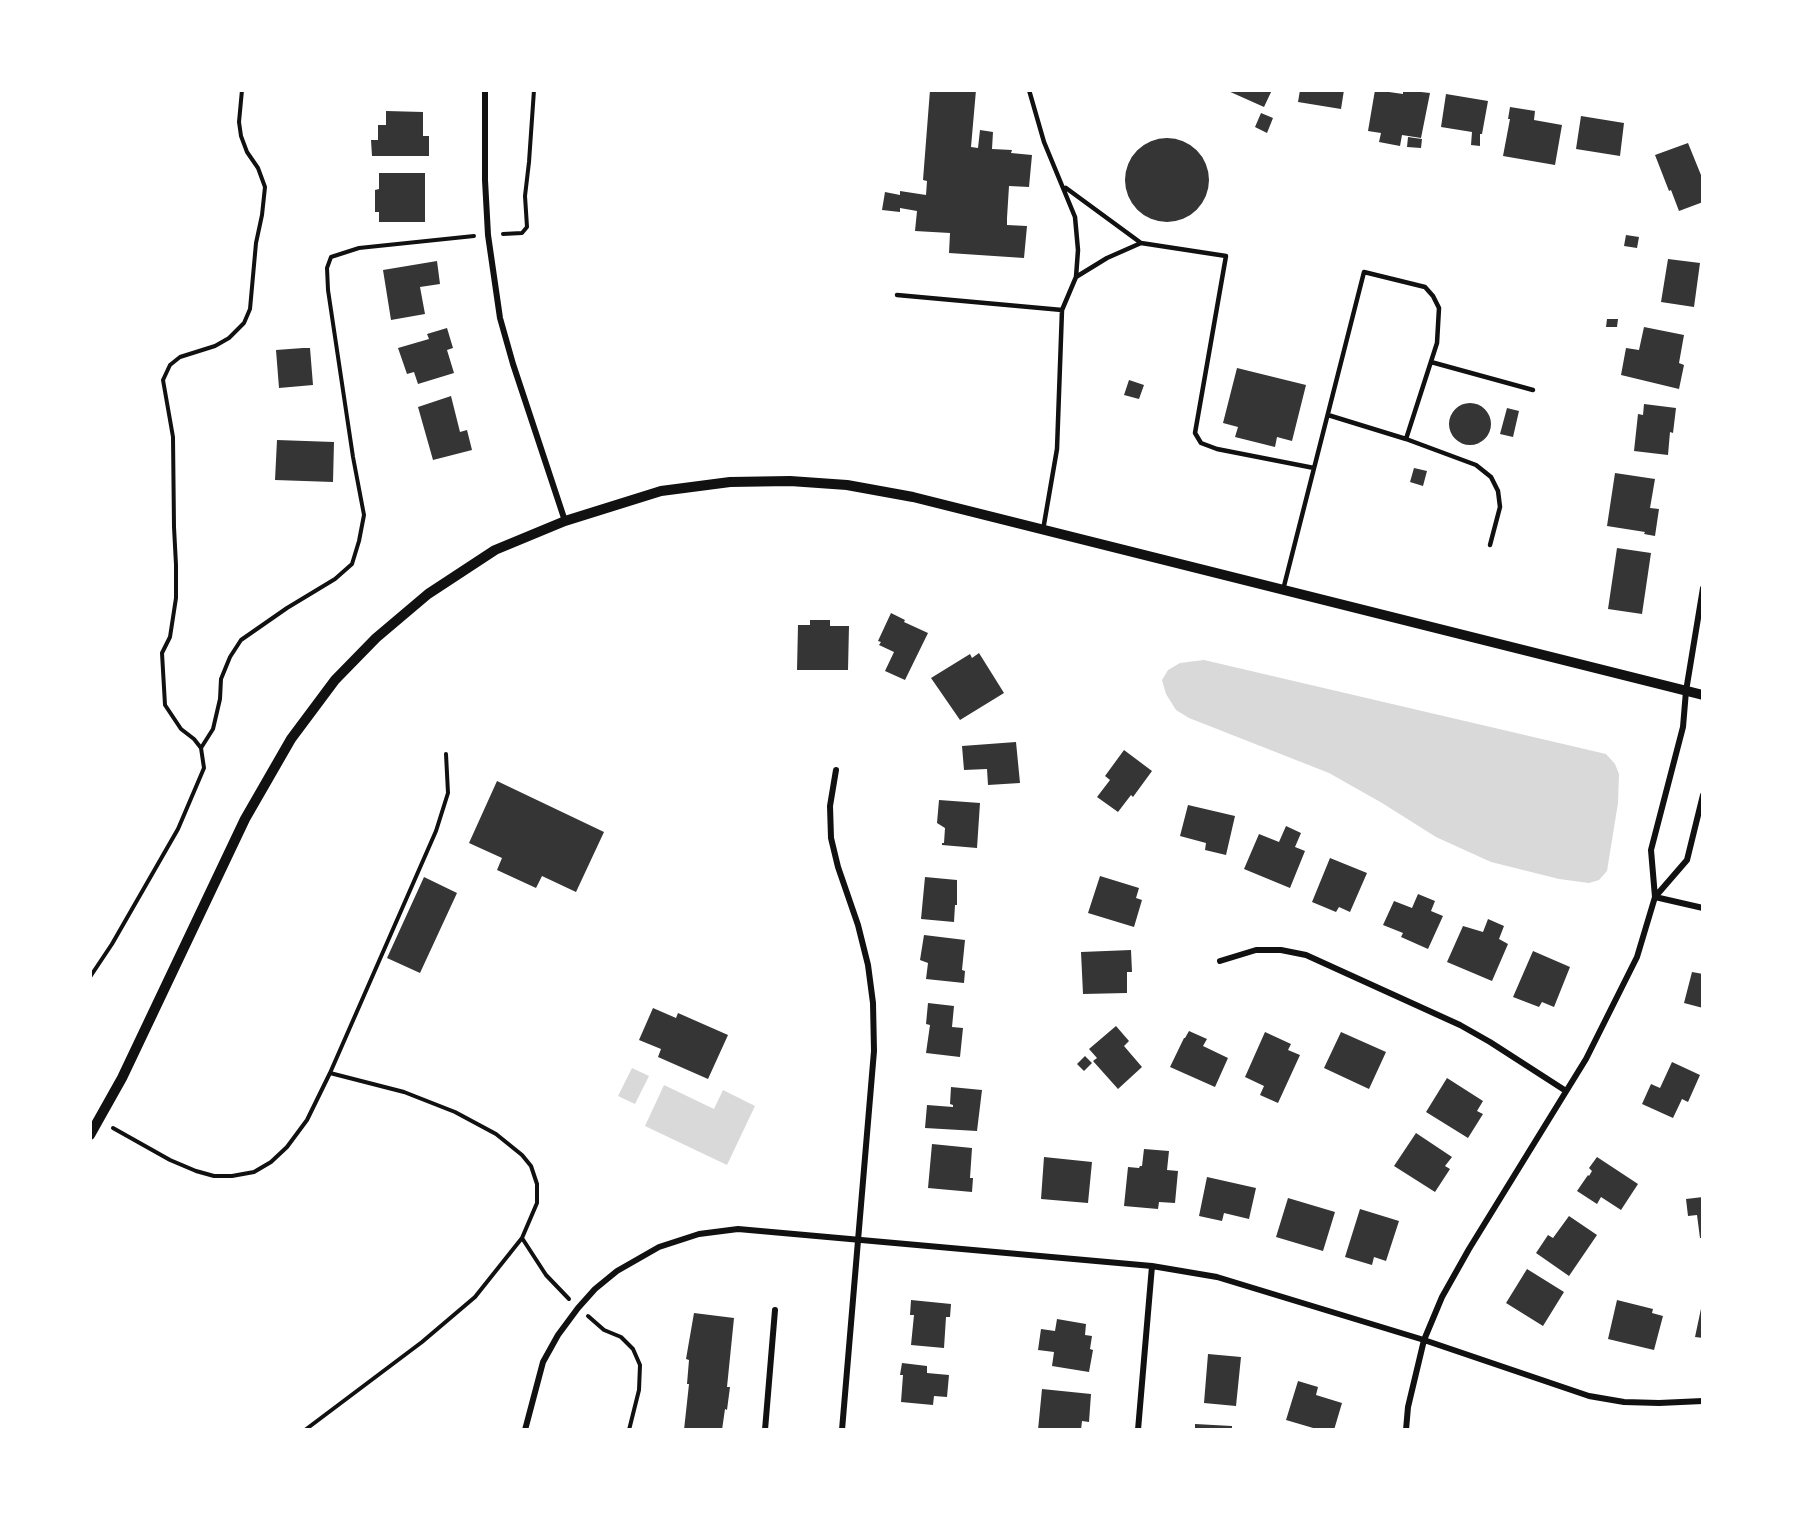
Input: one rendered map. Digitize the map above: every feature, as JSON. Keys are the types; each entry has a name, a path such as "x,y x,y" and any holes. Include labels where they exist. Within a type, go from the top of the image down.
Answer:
{"street":[{"path":"485,90 484,180 488,235 500,318 565,521"},
{"path":"90,1135 122,1078 245,819 291,739 335,680 376,638 428,594 495,550 565,521 661,491 730,482 790,481 847,485 913,497 1703,695"},
{"path":"1406,1430 1408,1407 1424,1340 1442,1297 1586,1059 1637,957 1655,897 1651,850 1683,727 1686,691 1703,588"},
{"path":"836,771 831,806 831,838 866,955 873,1003 874,1051 842,1430"},
{"path":"1655,897 1687,860 1703,795"},
{"path":"1655,897 1703,908"},
{"path":"1220,961 1256,950 1281,950 1306,955 1460,1025 1566,1091"},
{"path":"525,1430 543,1362 558,1335 596,1289 617,1271 659,1247 699,1234 738,1229 1152,1266 1217,1277 1424,1340 1589,1396 1624,1402 1703,1401"},
{"path":"1138,1430 1152,1266"},
{"path":"765,1430 775,1310"}],"lane":[{"path":"1029,90 1044,142 1075,217 1078,250 1076,277 1062,310 1057,448 1043,530"},
{"path":"1064,187 1141,243 1226,256 1195,434 1201,443 1217,449 1314,468"},
{"path":"1076,277 1107,258 1141,243"},
{"path":"1283,590 1364,272 1425,287 1439,308 1437,343 1406,440"},
{"path":"897,295 1062,310"},
{"path":"1431,362 1533,390"},
{"path":"1328,415 1476,465 1491,477 1498,491 1500,507 1490,545"}],"path":[{"path":"90,977 112,944 178,829 204,768 201,748 181,729 165,705 162,653 170,637 176,598 176,566 172,486 173,437 163,380 170,365 180,357 215,346 229,338 244,323 250,309 256,243 265,187 241,136 238,122 242,90"},
{"path":"201,748 213,729 220,699 221,679 230,657 241,640 287,608 335,579 352,564 360,541 364,515 328,290 327,268 331,257 359,248 522,232 527,227 525,196 534,90"},
{"path":"110,1126 170,1160 214,1176 254,1172 271,1162 287,1147 307,1120 330,1073 436,831 448,793 446,754"},
{"path":"305,1430 422,1342 475,1297 522,1238 537,1203 537,1184 531,1166 522,1155 496,1134 456,1112 404,1092 330,1073"},
{"path":"522,1238 546,1275 578,1308 604,1330 621,1337 633,1349 640,1365 639,1390 629,1430"}],"shaded area":[{"path":"1204,660 1606,754 1615,764 1619,774 1618,803 1607,871 1599,880 1589,883 1559,879 1491,862 1436,837 1329,773 1189,718 1176,710 1166,694 1162,680 1168,670 1180,663"},
{"path":"632,1068 649,1076 635,1104 618,1096"},
{"path":"664,1085 714,1109 723,1090 755,1106 727,1165 645,1126"}],"building":[{"path":"930,90 976,90 971,147 978,148 980,130 993,132 992,149 1012,150 1011,153 1032,155 1029,187 1009,186 1007,225 1027,226 1024,258 949,253 950,233 915,231 917,211 900,208 900,212 882,210 885,192 900,195 900,191 926,195 927,181 923,180"},
{"path":"1226,90 1272,90 1264,107"},
{"path":"1300,90 1344,90 1341,109 1298,102"},
{"path":"1375,90 1403,94 1403,90 1430,93 1421,138 1402,135 1400,146 1379,142 1381,133 1368,131"},
{"path":"1446,94 1488,101 1482,134 1480,134 1480,146 1471,145 1472,132 1441,127"},
{"path":"1510,107 1535,111 1534,120 1562,125 1555,165 1503,156"},
{"path":"386,111 423,112 423,136 429,136 429,156 372,156 371,140 378,140 378,125 386,125"},
{"path":"1261,113 1273,118 1267,133 1255,127"},
{"path":"1581,116 1624,123 1620,156 1576,149"},
{"path":"1408,137 1422,139 1421,148 1407,147"},
{"path":"1167,138 1183,141 1202,157 1209,180 1206,196 1190,215 1167,222 1151,219 1132,203 1125,180 1128,164 1144,145"},
{"path":"1688,143 1703,180 1703,202 1679,211 1655,155"},
{"path":"379,173 425,173 425,222 379,222 379,212 375,212 375,190 379,189"},
{"path":"1626,235 1639,237 1637,248 1624,246"},
{"path":"1668,259 1700,263 1694,307 1661,302"},
{"path":"437,261 440,284 420,287 425,314 391,320 383,270"},
{"path":"1607,319 1618,319 1617,327 1606,327"},
{"path":"1644,327 1684,335 1679,363 1684,365 1679,389 1621,375 1626,348 1639,350"},
{"path":"447,328 453,348 447,350 454,373 418,384 414,372 407,374 398,348 429,339 427,334"},
{"path":"310,348 313,385 279,388 276,350"},
{"path":"1237,368 1306,385 1292,441 1277,437 1275,447 1235,437 1238,427 1223,423"},
{"path":"1129,380 1144,385 1139,399 1124,395"},
{"path":"451,396 460,432 467,430 472,450 433,460 418,407"},
{"path":"1470,403 1485,409 1491,424 1485,439 1470,445 1455,439 1449,424 1455,409"},
{"path":"1644,404 1676,408 1673,433 1670,432 1668,455 1634,451 1638,414 1643,415"},
{"path":"1507,408 1519,411 1513,437 1500,434"},
{"path":"277,440 334,442 333,482 275,480"},
{"path":"1414,468 1427,471 1423,486 1410,482"},
{"path":"1615,473 1655,479 1650,508 1659,509 1655,536 1644,534 1645,532 1607,526"},
{"path":"1617,548 1651,553 1642,614 1608,609"},
{"path":"891,613 928,633 905,680 885,671 894,652 879,645 881,642 878,641"},
{"path":"810,620 830,620 830,626 849,626 848,670 797,670 798,625 810,625"},
{"path":"979,653 1004,693 960,720 931,678 970,654 972,658"},
{"path":"1016,742 1020,783 988,785 987,769 964,770 962,746"},
{"path":"1124,750 1152,771 1133,797 1131,795 1118,812 1097,797 1110,780 1105,776"},
{"path":"497,781 604,832 576,892 542,876 536,888 497,870 502,858 469,843"},
{"path":"939,800 980,803 977,848 942,845 945,828 937,823"},
{"path":"1188,805 1235,816 1226,855 1205,850 1206,843 1180,836"},
{"path":"1286,826 1301,833 1295,847 1305,851 1290,888 1244,869 1259,834 1279,842"},
{"path":"1330,858 1367,873 1350,912 1339,907 1336,912 1312,902"},
{"path":"1100,876 1139,888 1136,898 1142,900 1134,927 1088,913"},
{"path":"424,877 457,893 420,973 387,958"},
{"path":"925,877 957,880 954,922 921,919"},
{"path":"1418,894 1435,901 1431,911 1443,916 1428,949 1401,937 1403,933 1383,925 1394,901 1412,908"},
{"path":"1488,919 1504,926 1499,939 1508,944 1492,981 1447,962 1463,926 1483,932"},
{"path":"924,935 965,940 962,970 965,971 964,983 926,979 928,963 920,960"},
{"path":"1131,950 1132,972 1127,972 1127,993 1083,994 1081,952"},
{"path":"1533,951 1570,967 1554,1007 1542,1002 1539,1007 1513,997"},
{"path":"1692,972 1703,974 1703,1008 1684,1003"},
{"path":"928,1003 954,1006 952,1027 963,1028 960,1057 926,1053 930,1025 926,1024"},
{"path":"653,1008 676,1018 678,1013 728,1035 708,1079 658,1057 661,1049 639,1040"},
{"path":"1116,1026 1129,1041 1124,1046 1142,1067 1118,1089 1093,1061 1097,1058 1089,1049"},
{"path":"1189,1031 1207,1039 1203,1046 1228,1058 1215,1087 1170,1067"},
{"path":"1265,1032 1291,1044 1288,1050 1300,1055 1278,1103 1260,1095 1264,1086 1245,1077"},
{"path":"1341,1032 1386,1052 1369,1089 1324,1068"},
{"path":"1085,1056 1092,1063 1084,1071 1077,1064"},
{"path":"1672,1062 1700,1075 1688,1102 1682,1099 1673,1118 1642,1104 1651,1084 1660,1088"},
{"path":"1447,1078 1483,1101 1477,1111 1483,1114 1468,1138 1426,1112"},
{"path":"951,1087 982,1090 977,1131 925,1128 927,1105 953,1107 950,1104"},
{"path":"1416,1133 1452,1157 1445,1166 1450,1169 1435,1192 1394,1166"},
{"path":"932,1144 972,1148 970,1178 973,1178 972,1192 928,1188"},
{"path":"1144,1149 1169,1151 1167,1170 1178,1171 1175,1203 1159,1202 1158,1209 1124,1206 1128,1167 1142,1166"},
{"path":"1044,1157 1092,1162 1088,1203 1041,1199"},
{"path":"1597,1157 1638,1184 1621,1210 1601,1197 1597,1204 1577,1191 1592,1171 1589,1168"},
{"path":"1207,1177 1256,1188 1249,1219 1224,1213 1222,1221 1199,1216"},
{"path":"1703,1197 1703,1238 1700,1238 1697,1215 1688,1216 1686,1199"},
{"path":"1288,1198 1335,1212 1323,1251 1276,1237"},
{"path":"1360,1209 1399,1221 1386,1261 1374,1257 1372,1265 1345,1257"},
{"path":"1569,1216 1597,1235 1569,1276 1536,1253 1548,1235 1553,1238"},
{"path":"1527,1269 1564,1292 1543,1326 1506,1303"},
{"path":"911,1300 951,1304 950,1317 946,1317 944,1348 911,1345 914,1315 910,1315"},
{"path":"1617,1300 1653,1309 1652,1313 1663,1316 1654,1350 1608,1339"},
{"path":"1703,1304 1703,1338 1695,1337"},
{"path":"694,1313 734,1318 727,1387 730,1387 722,1430 684,1430 689,1384 687,1384 689,1360 686,1359"},
{"path":"1057,1319 1086,1324 1085,1335 1092,1336 1090,1349 1093,1350 1089,1372 1052,1366 1054,1352 1038,1350 1041,1329 1055,1331"},
{"path":"1208,1354 1241,1357 1236,1406 1204,1403"},
{"path":"902,1363 927,1366 927,1373 949,1375 947,1397 934,1396 933,1405 901,1402"},
{"path":"1298,1381 1318,1387 1316,1395 1342,1403 1334,1430 1320,1430 1286,1420"},
{"path":"1042,1389 1091,1394 1089,1422 1082,1421 1081,1430 1038,1430"},
{"path":"1195,1424 1232,1426 1232,1430 1195,1430"}]}
